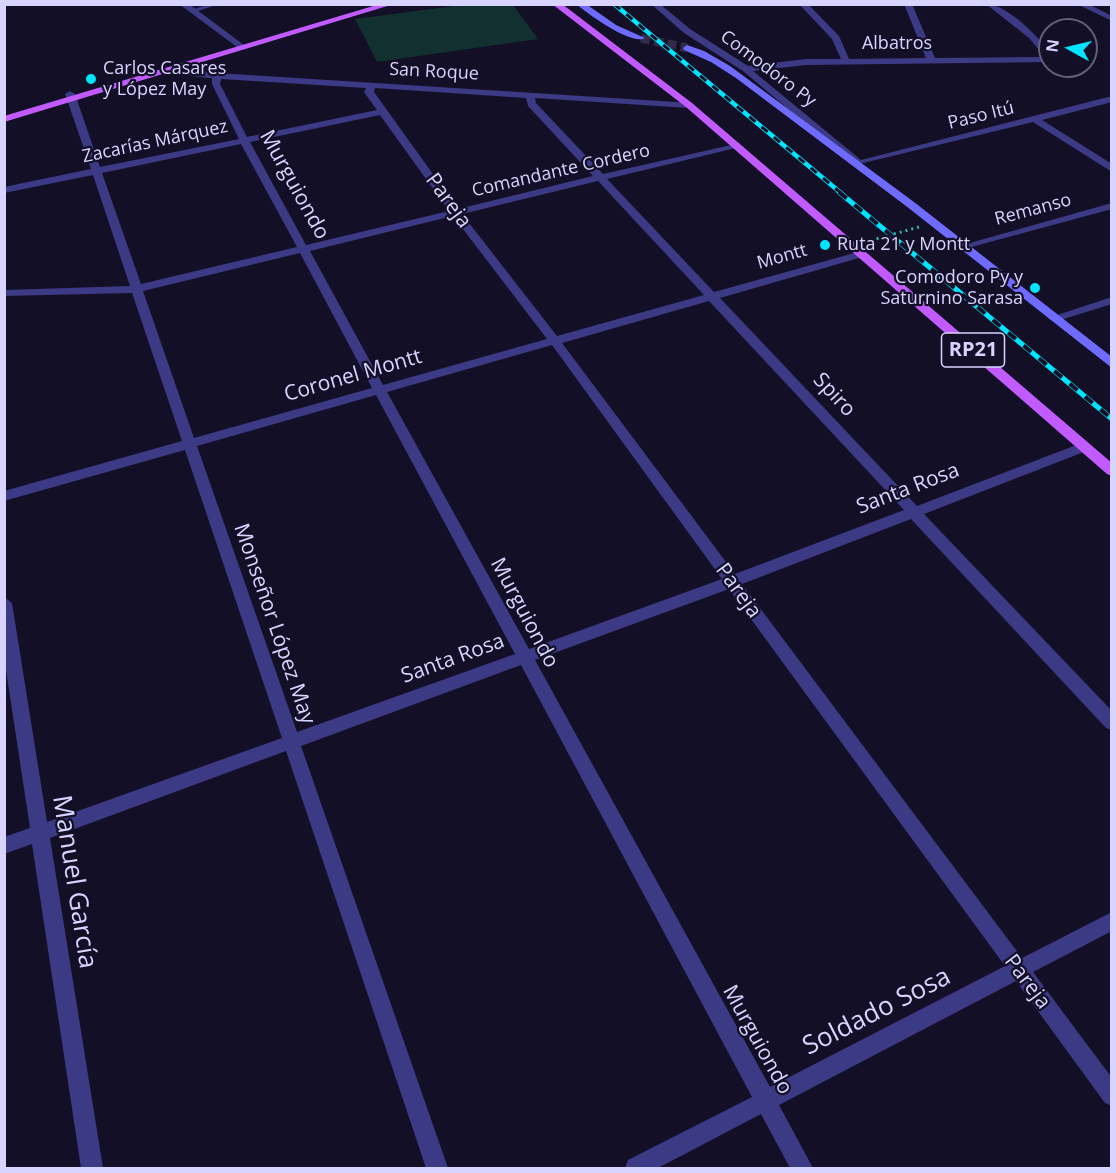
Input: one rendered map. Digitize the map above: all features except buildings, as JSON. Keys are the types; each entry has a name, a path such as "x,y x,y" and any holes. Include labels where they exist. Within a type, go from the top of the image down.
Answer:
{"main road":[{"path":"4,113 178,67 373,4"},
{"path":"4,119 72,96 390,4"},
{"name":"RP21","path":"556,4 689,105 737,145 1112,471"},
{"path":"580,4 613,27 641,38"},
{"name":"Comodoro Py","path":"687,48 717,60 779,108 859,164 1112,364"}],"street":[{"path":"183,4 241,46"},
{"name":"Comodoro Py","path":"654,4 687,31 746,69 859,164"},
{"path":"803,4 823,22 836,38 846,61"},
{"path":"908,4 931,60"},
{"name":"Albatros","path":"746,69 784,63 846,61 1048,60 1050,57 1032,36 990,4"},
{"path":"1081,4 1112,18"},
{"name":"San Roque","path":"178,67 189,73 217,76 689,105"},
{"name":"Murguiondo","path":"217,76 216,84 244,140 802,1168"},
{"name":"Pareja","path":"371,85 369,92 457,213 554,340 1112,1096"},
{"name":"Spiro","path":"530,95 531,104 1112,723"},
{"name":"Monseñor López May","path":"72,96 135,289 437,1168"},
{"name":"Paso Itú","path":"859,164 1112,99"},
{"name":"Zacarías Márquez","path":"4,190 383,112"},
{"path":"1036,120 1112,169"},
{"name":"Comandante Cordero","path":"4,293 135,289 737,145"},
{"name":"Remanso","path":"964,246 1112,206"},
{"name":"Montt","path":"712,296 857,250"},
{"name":"Coronel Montt","path":"4,496 712,296"},
{"path":"1054,318 1112,300"},
{"name":"Santa Rosa","path":"4,846 731,582 1084,447"},
{"name":"Manuel García","path":"4,603 92,1168"},
{"name":"Soldado Sosa","path":"636,1168 1112,921"}],"lane":[{"path":"192,11 217,4"}],"path":[{"path":"857,250 935,223"}],"green space":[{"path":"461,5 513,5 538,39 377,62 355,19"}],"tunnel":[{"path":"641,38 687,48"}],"railway":[{"path":"614,4 841,193"},
{"path":"839,192 1112,419"}],"place":[{"name":"Carlos Casares y López May","path":"91,79"},
{"name":"Ruta 21 y Montt","path":"825,245"},
{"name":"Comodoro Py y Saturnino Sarasa","path":"1035,288"}]}
